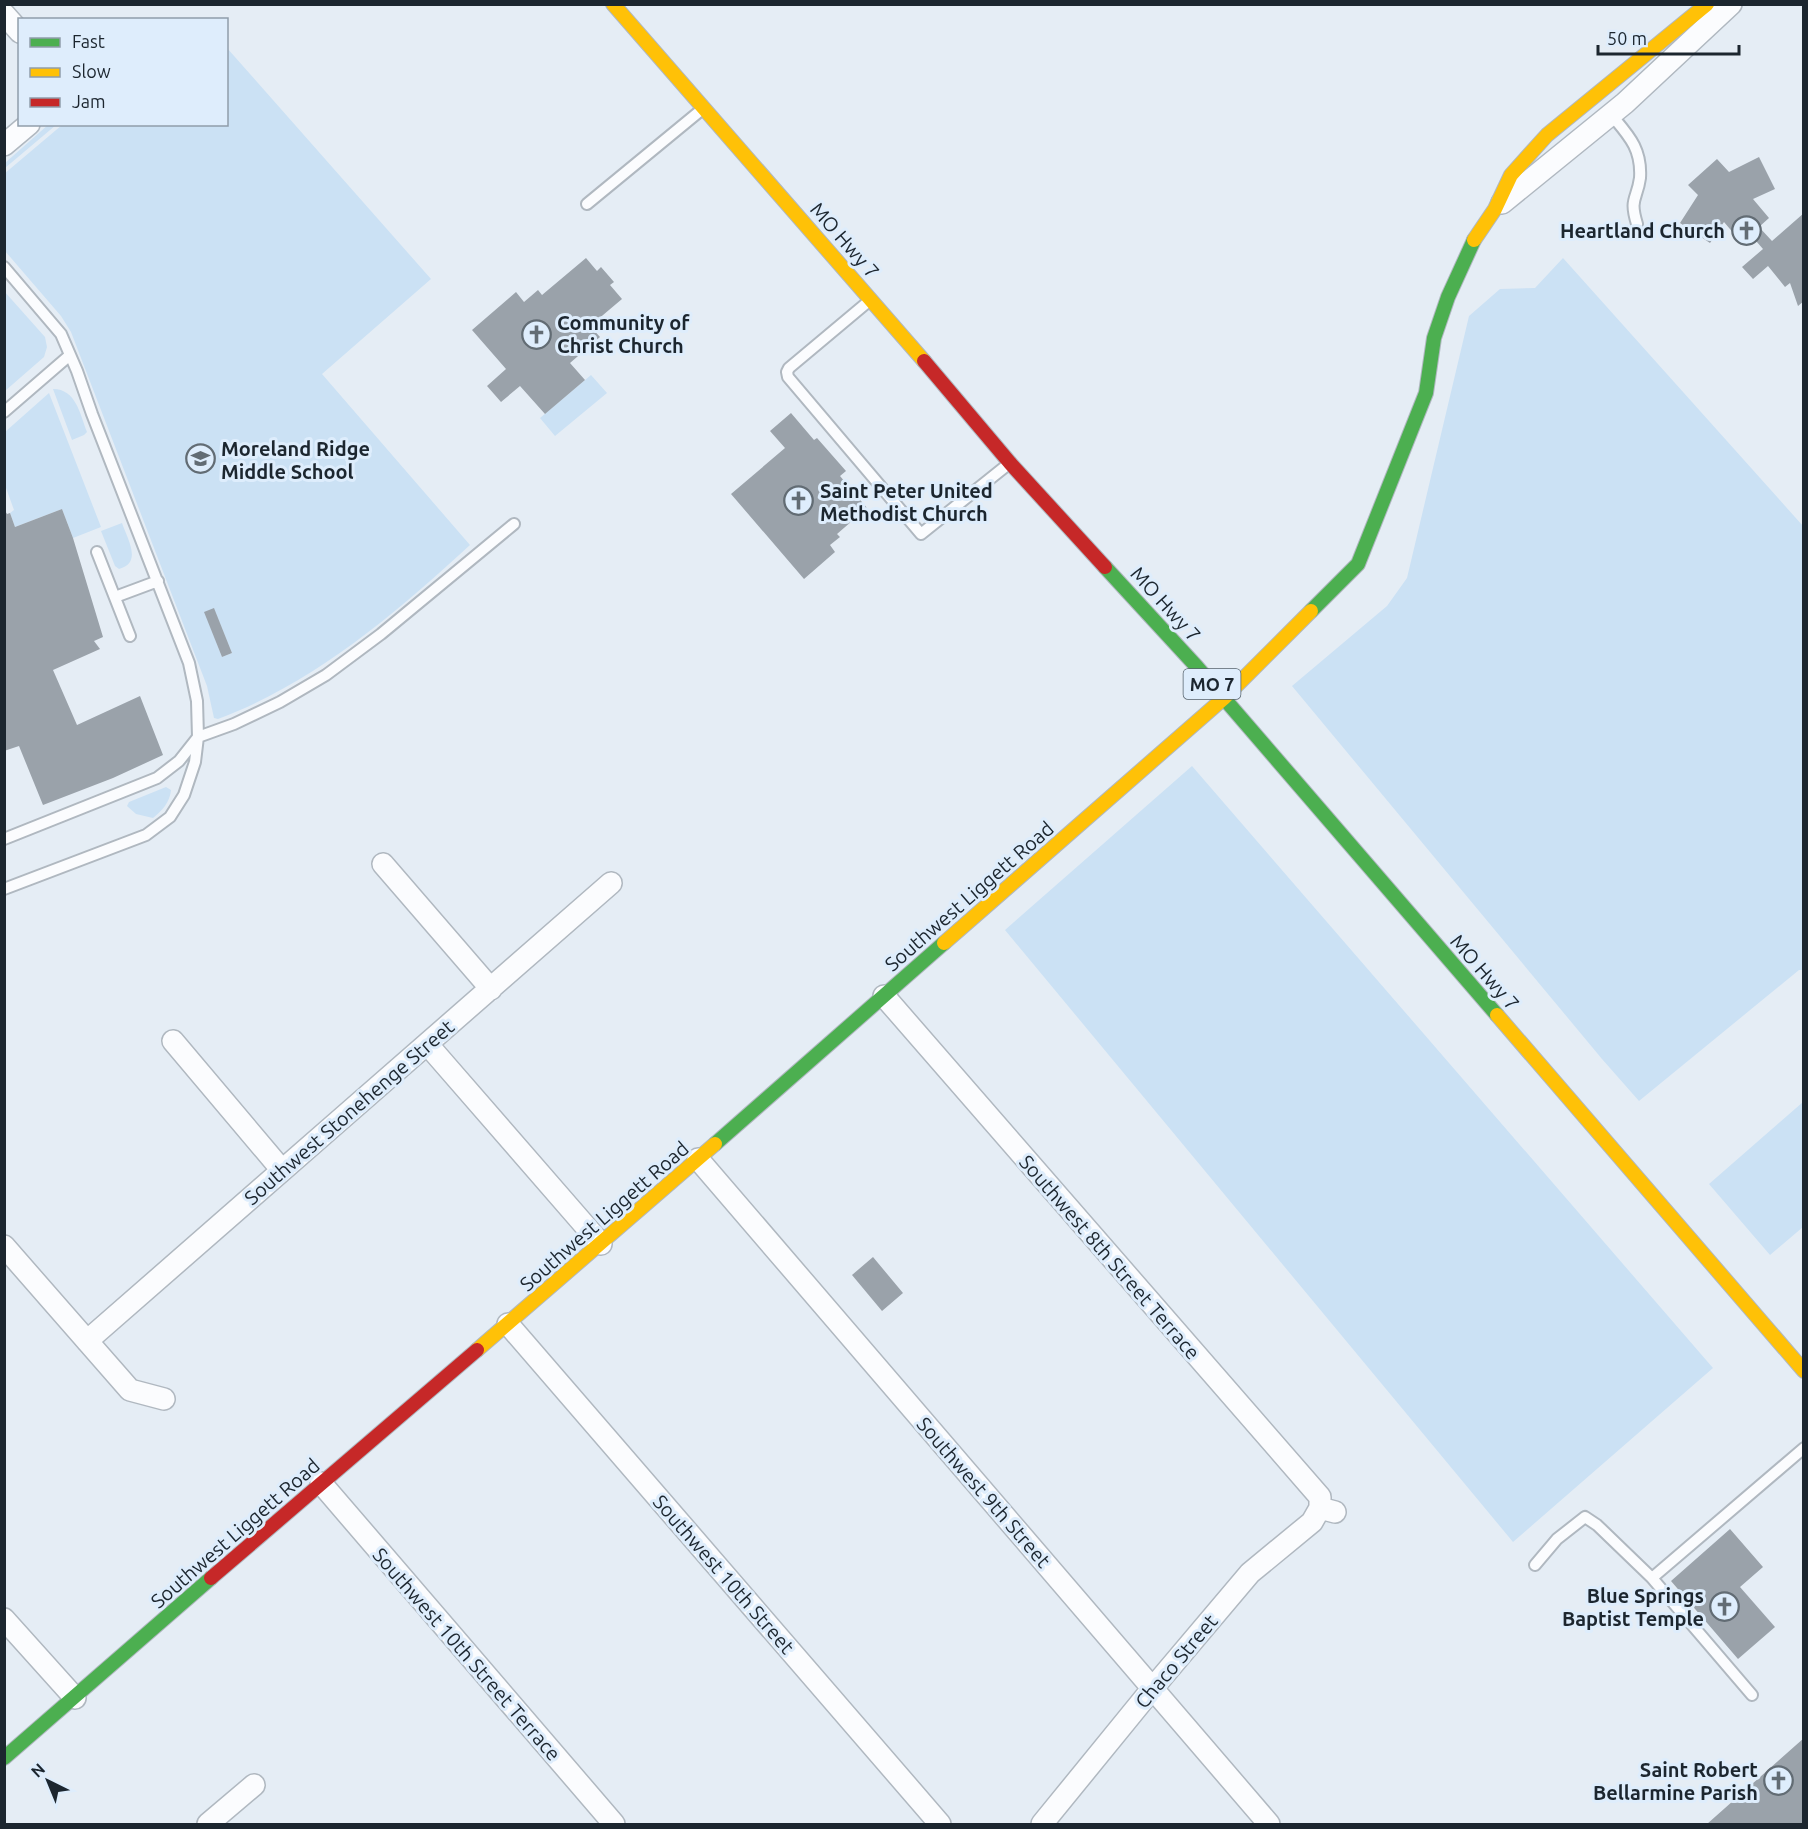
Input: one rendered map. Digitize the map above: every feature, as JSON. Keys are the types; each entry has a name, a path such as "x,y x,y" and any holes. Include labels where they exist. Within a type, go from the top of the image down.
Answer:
{"street":[{"name":"MO Hwy 7","path":"613,4 871,299 1010,463 1224,698 1803,1371"},
{"name":"Southwest Liggett Road","path":"4,1758 601,1244 1224,698 1358,564 1426,393 1434,338 1448,297 1469,249 1495,209 1511,175 1547,135 1707,4"},
{"path":"1495,209 1611,114 1731,4"},
{"path":"4,14 18,30"},
{"path":"4,145 27,126"},
{"path":"383,864 491,989"},
{"name":"Southwest Stonehenge Street","path":"87,1341 281,1169 428,1045 611,883"},
{"name":"Southwest 8th Street Terrace","path":"884,996 1320,1497 1328,1510"},
{"path":"173,1041 281,1169"},
{"path":"428,1045 601,1244"},
{"name":"Southwest 9th Street","path":"698,1159 1269,1824"},
{"path":"4,1246 130,1390 164,1399"},
{"name":"Southwest 10th Street","path":"508,1324 940,1824"},
{"name":"Southwest 10th Street Terrace","path":"321,1483 614,1824"},
{"name":"Chaco Street","path":"1042,1824 1152,1689 1251,1574 1328,1510"},
{"path":"4,1618 75,1698"},
{"path":"208,1824 254,1785"}],"lane":[{"path":"1595,95 1626,132 1639,152 1640,178 1632,207 1637,224"},
{"path":"587,204 704,108"},
{"path":"4,267 61,334 70,355 189,663 197,700 198,737 195,762 184,795 170,817 146,835 4,889"},
{"path":"871,299 787,372 788,377 921,534 1010,463"},
{"path":"4,412 70,355"},
{"path":"4,839 125,792 157,777 179,761 198,737 234,724 280,702 326,675 381,634 514,524"},
{"path":"97,552 130,636"},
{"path":"115,597 158,581"},
{"path":"1652,1578 1803,1448"},
{"path":"1535,1566 1557,1539 1585,1517 1598,1526 1652,1578 1752,1695"}],"shaded area":[{"path":"228,49 431,279 322,374 470,545 383,621 320,666 253,704 218,719 214,718 207,686 71,332 61,316 5,251 4,174 61,126 228,126","holes":["214,609 232,653 222,657 205,613"]},
{"path":"47,126 55,126 5,168 5,163"},
{"path":"1563,258 1803,526 1803,970 1799,970 1639,1101 1292,686 1387,606 1407,578 1469,316 1500,289 1535,288"},
{"path":"4,291 45,337 47,347 44,357 5,391"},
{"path":"591,375 607,393 555,436 540,418"},
{"path":"53,389 61,390 72,398 87,432 84,435 72,440"},
{"path":"49,393 101,527 73,538 62,509 15,527 10,513 14,510 5,485 5,432"},
{"path":"122,523 130,543 132,556 126,566 119,569 115,566 101,531"},
{"path":"1192,766 1713,1368 1513,1542 1005,930"},
{"path":"166,787 171,790 169,798 153,818 136,814 127,806 129,802"},
{"path":"1803,1102 1803,1227 1770,1255 1709,1184"}],"building":[{"name":"Heartland Church","path":"1759,157 1775,189 1753,199 1769,218 1759,227 1772,241 1804,213 1804,301 1798,306 1790,283 1785,287 1768,266 1753,279 1742,267 1763,249 1750,234 1741,242 1724,222 1710,243 1680,223 1698,195 1688,185 1717,159 1729,172"},
{"name":"Community of Christ Church","path":"586,258 597,271 601,267 614,282 610,285 622,299 590,326 600,337 570,363 585,380 545,414 520,386 501,402 487,386 506,369 472,330 516,292 524,302 538,290 542,295"},
{"name":"Saint Peter United Methodist Church","path":"791,413 814,440 817,438 846,471 840,476 867,508 837,534 840,537 830,545 835,552 804,579 731,494 785,448 770,431"},
{"path":"4,509 7,514 10,513 15,527 62,509 73,538 103,637 94,641 100,649 53,670 77,725 140,696 163,755 113,778 43,805 19,746 4,751"},
{"path":"214,608 232,653 222,657 204,612"},
{"path":"873,1257 903,1293 882,1311 852,1275"},
{"name":"Blue Springs Baptist Temple","path":"1730,1529 1763,1567 1740,1587 1775,1627 1738,1659 1671,1581"},
{"name":"Saint Robert Bellarmine Parish","path":"1804,1738 1804,1824 1707,1824"}],"traffic: fast":[{"path":"1311,611 1358,564 1426,393 1434,338 1448,297 1474,240"},
{"path":"1105,567 1197,667 1497,1015"},
{"path":"715,1144 944,943"},
{"path":"4,1758 211,1578"}],"traffic: slow":[{"path":"613,4 924,361"},
{"path":"1474,240 1495,209 1511,175 1547,135 1707,4"},
{"path":"944,943 1224,698 1311,611"},
{"path":"1497,1015 1804,1371"},
{"path":"477,1350 715,1144"}],"traffic: jam":[{"path":"924,361 1010,463 1105,567"},
{"path":"211,1578 477,1350"}],"place":[{"name":"Heartland Church","path":"1746,230"},
{"name":"Community of Christ Church","path":"536,334"},
{"name":"Moreland Ridge Middle School","path":"200,459"},
{"name":"Saint Peter United Methodist Church","path":"799,501"},
{"name":"Blue Springs Baptist Temple","path":"1725,1607"},
{"name":"Saint Robert Bellarmine Parish","path":"1779,1781"}]}
